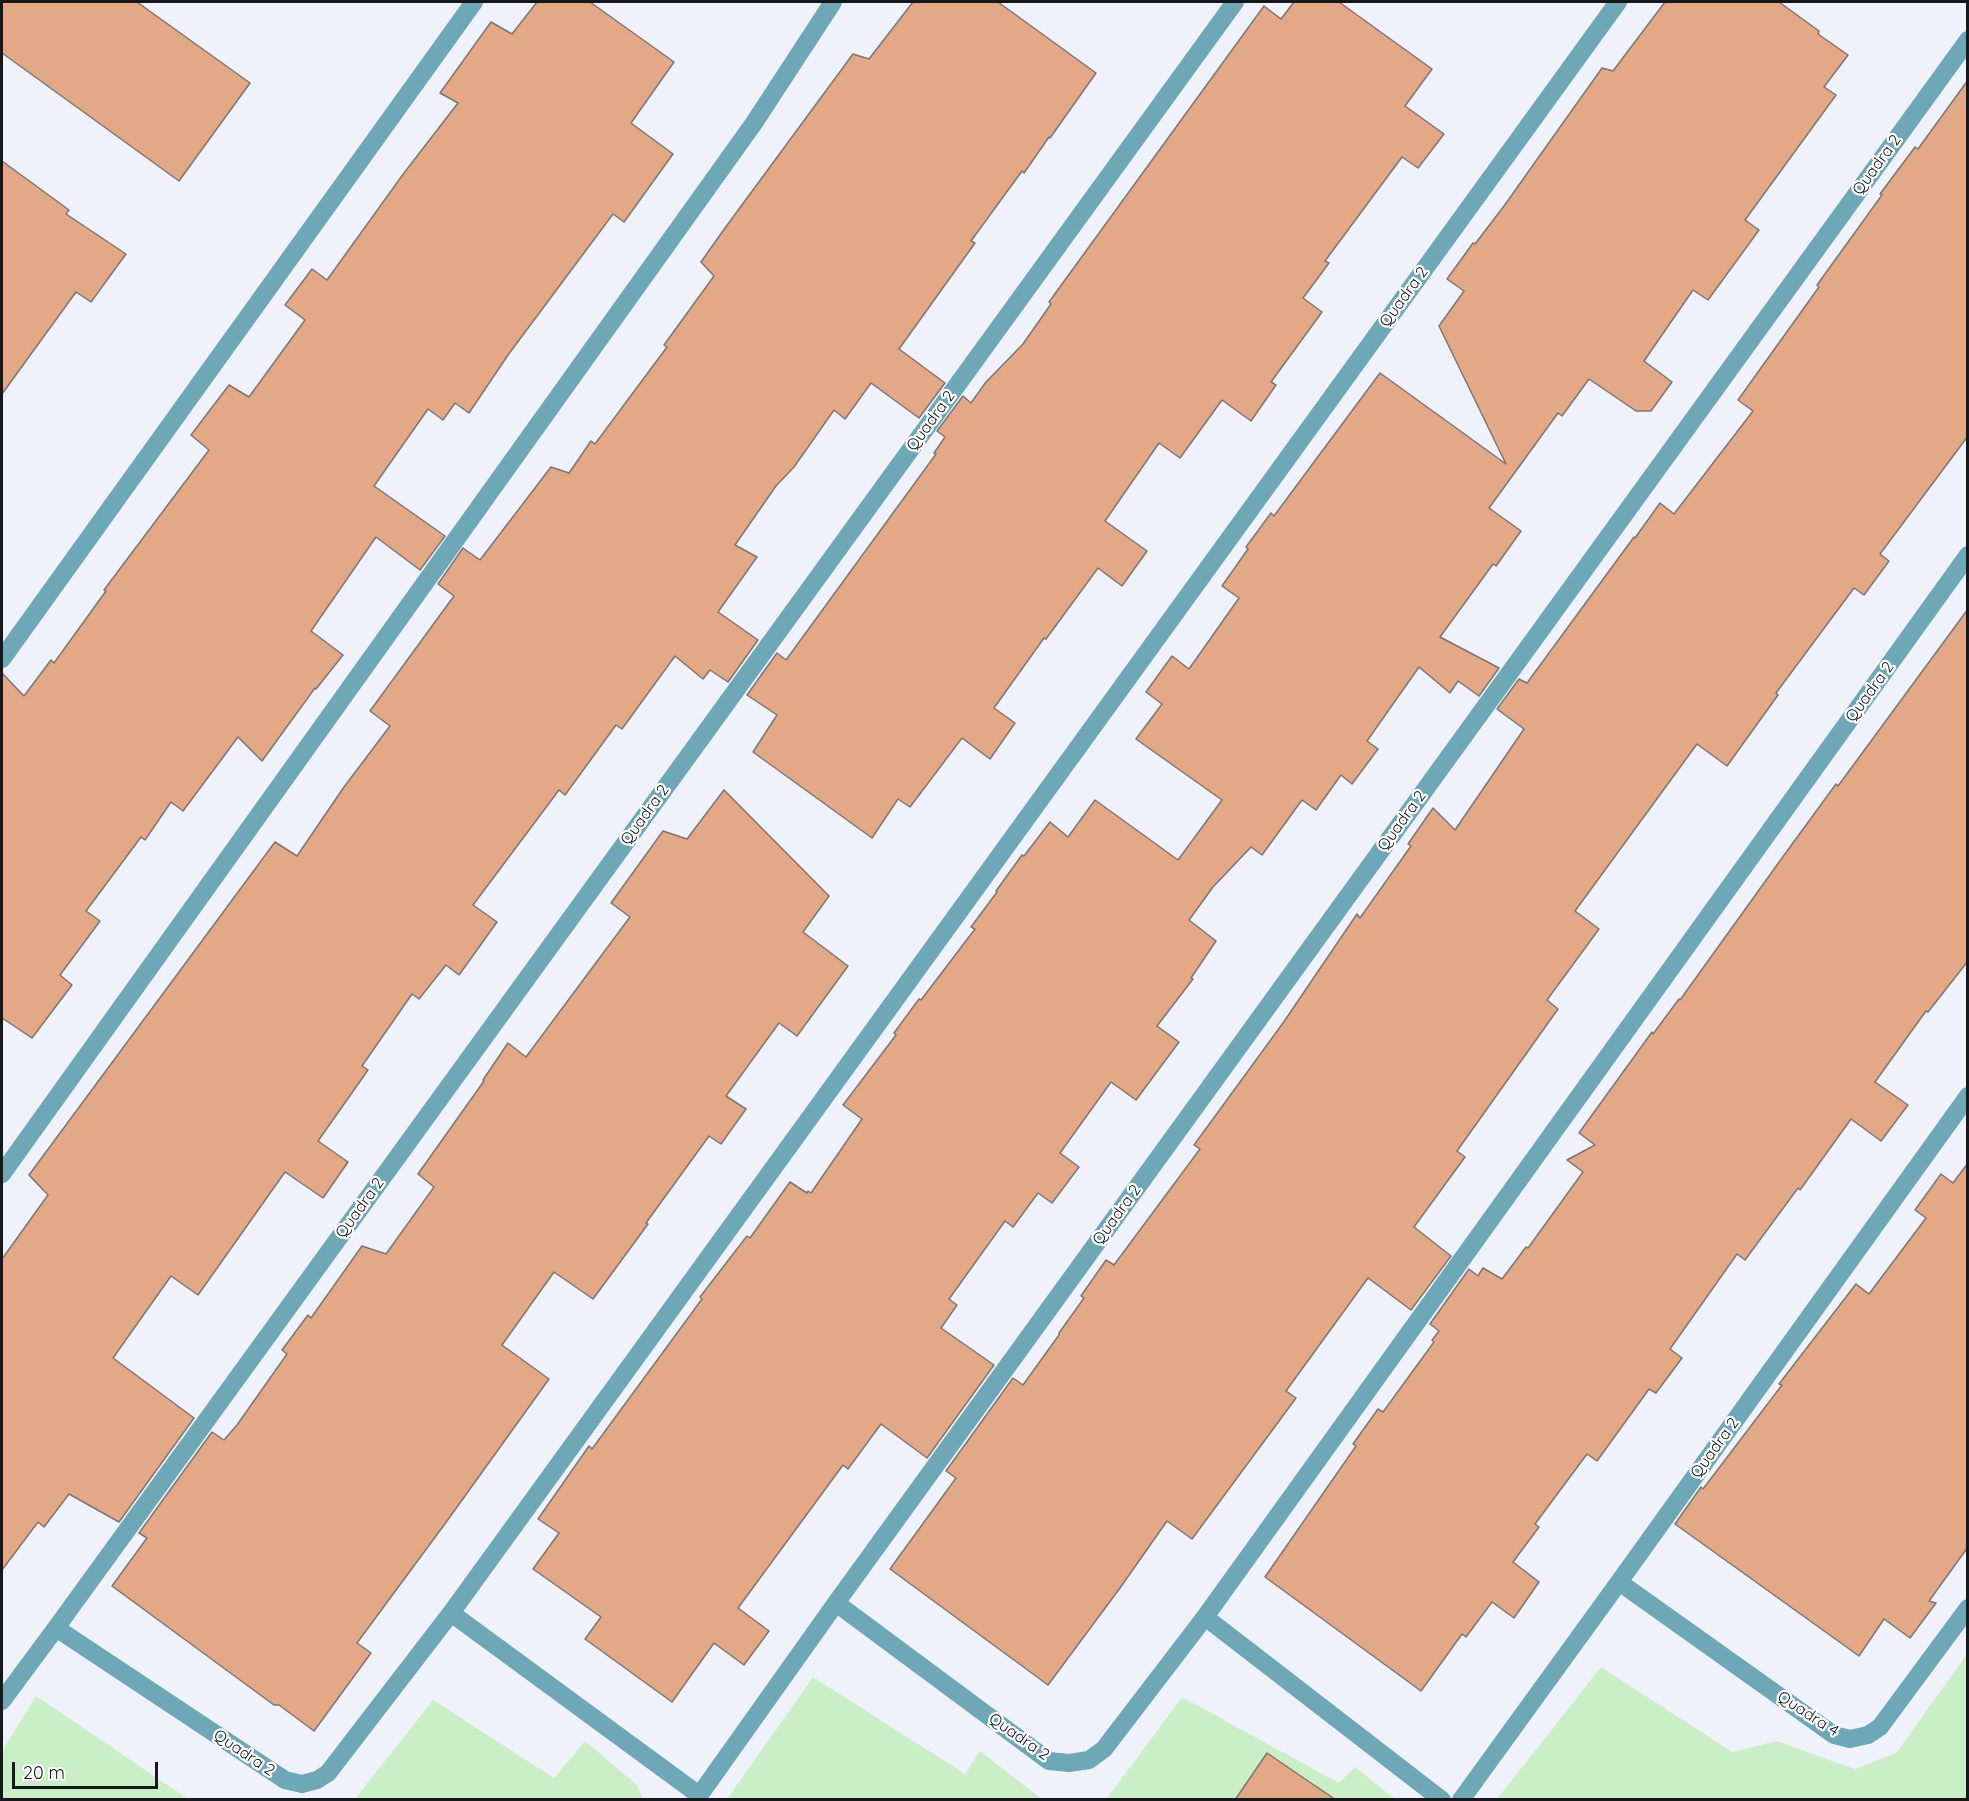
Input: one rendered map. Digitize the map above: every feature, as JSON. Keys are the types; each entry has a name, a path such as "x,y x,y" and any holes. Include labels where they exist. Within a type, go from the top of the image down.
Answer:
{"street":[{"path":"2,659 474,2"},
{"path":"2,1174 754,123 833,2"},
{"name":"Quadra 2","path":"2,1701 1235,2"},
{"name":"Quadra 2","path":"56,1628 285,1780 302,1784 317,1780 327,1773 451,1613 1618,2"},
{"name":"Quadra 2","path":"451,1613 698,1797 836,1603 1968,40"},
{"name":"Quadra 2","path":"836,1603 1049,1761 1089,1760 1104,1749 1205,1617 1968,555"},
{"name":"Quadra 2","path":"1461,1800 1968,1096"},
{"name":"Quadra 4","path":"1619,1582 1834,1735 1850,1739 1868,1735 1880,1728 1968,1608"},
{"path":"1205,1617 1443,1800"}],"green space":[{"path":"1967,1654 1967,1799 1497,1799 1601,1667 1732,1752 1777,1741 1855,1769 1896,1753"},
{"path":"813,1677 965,1774 980,1751 1042,1799 727,1799"},
{"path":"36,1696 188,1799 2,1799 2,1751"},
{"path":"1182,1697 1339,1783 1355,1767 1395,1799 1106,1800"},
{"path":"433,1700 554,1778 585,1741 637,1785 643,1799 355,1799"}],"building":[{"path":"2,2 137,2 250,83 179,181 2,53"},
{"path":"537,2 590,2 674,62 631,123 673,154 624,222 613,214 508,355 469,413 455,403 443,420 428,409 374,486 445,536 420,570 376,537 311,631 343,655 315,688 262,761 238,737 183,811 171,802 145,840 141,837 86,911 100,921 60,975 72,985 32,1038 2,1018 2,673 24,696 51,660 54,663 106,591 104,590 209,450 191,435 229,385 249,397 305,320 285,305 312,269 327,280 458,103 440,93 491,22 512,34"},
{"path":"913,2 998,2 1096,73 1024,173 1022,171 971,241 975,243 899,349 945,383 919,418 871,383 845,419 834,410 794,467 776,486 735,545 757,557 718,612 758,640 728,682 710,670 703,679 675,656 622,729 616,725 565,795 559,790 473,905 497,922 459,975 446,965 419,999 412,994 362,1066 368,1070 318,1141 348,1162 323,1198 285,1172 198,1295 171,1276 113,1358 194,1418 119,1522 69,1494 44,1527 38,1522 2,1570 2,1259 48,1195 29,1175 275,842 297,856 344,787 390,726 370,711 454,596 438,584 463,548 480,560 551,467 569,473 591,441 595,444 667,347 664,345 714,276 701,262 725,228 853,54 869,59"},
{"path":"1294,2 1339,2 1432,69 1405,106 1444,134 1418,168 1402,157 1325,261 1329,263 1303,298 1322,312 1271,382 1276,385 1251,421 1222,400 1180,458 1159,443 1105,521 1147,551 1122,586 1098,568 1046,639 1044,638 994,708 1015,723 990,759 962,738 910,807 898,799 872,838 753,752 777,715 747,695 777,653 786,660 936,454 934,453 945,437 937,431 963,396 971,403 986,382 1023,344 1051,304 1049,302 1264,6 1281,19"},
{"path":"1665,2 1779,2 1848,55 1824,87 1836,95 1745,220 1759,230 1708,300 1693,290 1644,361 1672,382 1651,411 1636,411 1589,379 1562,416 1558,413 1489,508 1521,531 1496,566 1493,564 1440,637 1499,668 1479,696 1458,681 1450,693 1419,667 1367,741 1378,749 1352,784 1341,775 1316,810 1302,800 1262,855 1251,847 1213,887 1189,920 1216,941 1191,978 1193,979 1157,1026 1179,1042 1136,1100 1111,1082 1060,1153 1079,1167 1052,1203 1038,1193 1013,1227 1005,1221 949,1299 957,1305 941,1328 994,1365 927,1458 881,1424 848,1469 843,1465 738,1608 769,1631 744,1665 714,1643 672,1702 585,1639 601,1617 533,1569 559,1533 538,1519 589,1446 592,1449 702,1299 700,1297 747,1236 750,1238 790,1182 807,1193 808,1191 811,1193 862,1119 843,1105 896,1035 894,1033 919,999 921,1000 975,929 971,927 1022,855 1024,856 1050,822 1068,837 1095,800 1178,860 1222,800 1136,739 1162,704 1146,692 1172,656 1189,669 1239,598 1222,586 1248,549 1246,547 1271,513 1274,516 1380,373 1506,464 1439,326 1464,291 1447,279 1504,206 1602,68 1613,71"},
{"path":"1968,80 1968,436 1880,554 1889,561 1864,595 1854,588 1776,693 1778,695 1727,766 1697,744 1575,911 1599,929 1547,1000 1558,1009 1457,1151 1465,1157 1414,1227 1451,1256 1411,1310 1368,1278 1286,1391 1296,1398 1192,1539 1167,1521 1048,1685 890,1569 956,1478 946,1471 1013,1378 1023,1385 1084,1298 1081,1296 1106,1260 1114,1265 1200,1149 1194,1145 1283,1023 1357,914 1360,918 1411,846 1408,844 1433,808 1455,830 1524,729 1497,709 1519,679 1527,683 1660,503 1674,514 1753,411 1738,400 1819,287 1817,285 1882,195 1880,194 1915,147 1918,149"},
{"path":"2,161 69,210 66,214 126,254 91,302 76,292 2,394"},
{"path":"1968,609 1968,961 1928,1012 1926,1011 1875,1082 1908,1105 1881,1141 1851,1119 1800,1190 1798,1188 1745,1260 1737,1254 1670,1349 1682,1358 1656,1393 1649,1389 1597,1461 1587,1454 1535,1524 1539,1527 1513,1562 1539,1582 1514,1618 1492,1602 1466,1637 1462,1634 1421,1691 1265,1577 1356,1446 1353,1444 1378,1409 1383,1412 1434,1342 1432,1340 1439,1331 1430,1324 1469,1269 1478,1276 1483,1268 1502,1279 1526,1247 1528,1248 1583,1172 1567,1160 1595,1145 1579,1133 1652,1032 1653,1034 1680,1000 1836,784 1838,786"},
{"path":"724,790 829,896 803,932 848,966 797,1036 779,1023 726,1096 746,1109 721,1144 709,1136 593,1299 554,1272 502,1345 549,1379 357,1643 371,1653 314,1731 279,1705 274,1705 112,1586 147,1538 139,1533 212,1432 224,1440 237,1425 287,1354 282,1350 308,1315 311,1318 362,1246 386,1254 434,1187 418,1174 508,1043 526,1057 630,917 611,903 663,831 687,839"},
{"path":"1968,1163 1968,1547 1929,1601 1936,1603 1910,1638 1884,1619 1859,1656 1675,1524 1856,1284 1869,1294 1926,1218 1915,1210 1941,1174 1953,1183"},
{"path":"1267,1753 1336,1800 1235,1800"}]}
